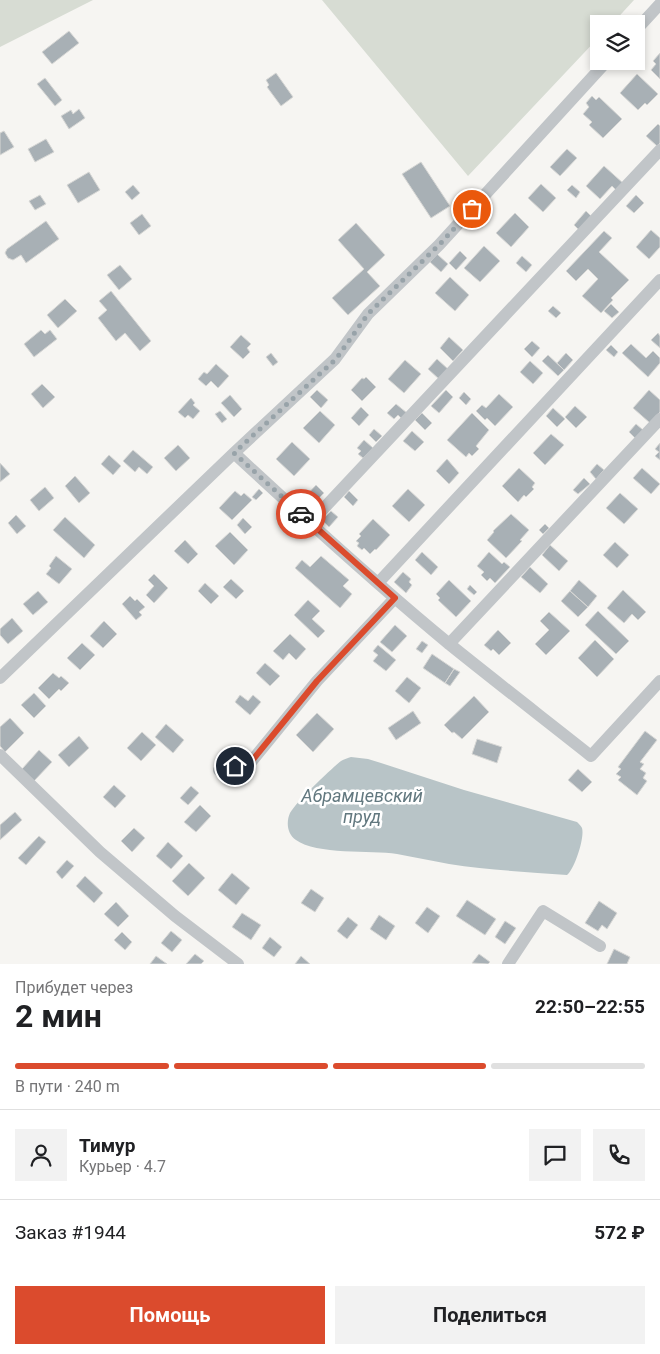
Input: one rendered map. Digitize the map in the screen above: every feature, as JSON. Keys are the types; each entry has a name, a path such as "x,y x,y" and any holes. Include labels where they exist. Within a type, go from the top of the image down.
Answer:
{"street":[{"path":"645,20 660,4"},
{"path":"0,678 234,453 336,359 368,314 440,244 599,70"},
{"path":"310,523 660,150"},
{"path":"378,583 660,280"},
{"path":"449,644 660,419"},
{"path":"234,453 310,523 449,644 591,756 660,682"},
{"path":"220,770 251,762 317,681 395,598"},
{"path":"0,755 100,852 175,916 238,964"},
{"path":"508,964 543,911 600,946"}],"shaded area":[{"path":"0,0 93,0 0,47"},
{"path":"322,0 634,0 620,15 590,15 590,47 468,176"}],"water":[{"name":"Абрамцевский пруд","path":"351,757 368,759 464,790 577,822 582,828 583,833 573,867 567,875 493,869 449,864 397,854 330,850 305,845 296,840 288,828 290,813 329,771 341,761"}],"building":[{"path":"69,31 79,43 52,64 42,52"},
{"path":"660,53 660,79 651,70 656,64 653,61"},
{"path":"276,73 293,97 281,106 267,87 269,85 266,80"},
{"path":"637,74 658,94 647,105 645,103 638,110 620,93"},
{"path":"45,78 62,100 55,106 37,84"},
{"path":"592,96 596,100 599,97 622,119 603,138 589,125 592,122 583,114 589,107 586,103"},
{"path":"79,109 85,118 69,129 61,116 71,110 73,114"},
{"path":"658,124 660,126 660,143 657,146 646,136"},
{"path":"4,131 14,147 0,155 0,133"},
{"path":"46,139 54,152 35,162 28,149"},
{"path":"567,149 577,158 560,176 550,167"},
{"path":"421,162 450,206 431,218 402,174"},
{"path":"604,166 624,184 617,191 612,186 600,199 586,186"},
{"path":"89,172 100,190 78,203 67,185"},
{"path":"541,184 556,198 543,212 528,198"},
{"path":"133,185 140,193 132,200 125,192"},
{"path":"572,185 580,192 576,198 567,190"},
{"path":"40,195 46,204 35,210 29,201"},
{"path":"636,195 644,203 634,213 626,206"},
{"path":"586,211 592,217 579,230 574,225"},
{"path":"515,213 529,227 511,247 496,233"},
{"path":"142,214 151,226 139,235 130,223"},
{"path":"46,221 59,239 26,263 21,255 13,260 8,258 5,253 7,249"},
{"path":"356,223 385,255 367,272 380,286 348,315 332,298 364,269 338,240"},
{"path":"651,230 660,238 660,247 649,259 636,247"},
{"path":"604,231 612,238 599,252 629,280 611,298 613,300 601,313 582,296 598,279 588,269 576,281 566,271"},
{"path":"484,246 500,261 480,282 464,268"},
{"path":"460,251 467,258 456,270 449,263"},
{"path":"437,254 448,264 441,272 430,262"},
{"path":"522,256 532,265 526,272 516,263"},
{"path":"120,265 132,279 119,290 107,275"},
{"path":"450,277 469,295 455,311 435,293"},
{"path":"111,291 151,341 140,351 125,333 116,341 98,318 107,310 99,301"},
{"path":"65,299 77,311 58,328 47,315"},
{"path":"611,304 619,312 612,318 604,311"},
{"path":"553,306 561,313 556,318 548,311"},
{"path":"41,330 45,334 50,330 57,339 34,357 24,344"},
{"path":"658,333 660,336 660,348 651,340"},
{"path":"241,335 251,344 247,348 250,352 243,359 230,347"},
{"path":"449,337 463,350 453,361 440,348"},
{"path":"532,341 540,348 532,357 524,349"},
{"path":"631,344 646,358 653,351 660,358 660,363 648,377 622,353"},
{"path":"611,345 618,352 614,357 606,350"},
{"path":"271,353 278,362 273,366 266,357"},
{"path":"566,353 573,360 564,370 557,363"},
{"path":"548,355 564,370 558,376 542,361"},
{"path":"437,359 449,370 440,380 428,369"},
{"path":"405,360 421,374 404,393 388,379"},
{"path":"530,361 543,373 533,384 520,372"},
{"path":"216,364 229,376 218,388 211,381 206,386 198,379 204,372 207,374"},
{"path":"366,377 376,387 362,401 351,390 362,378"},
{"path":"42,384 55,397 43,408 31,394"},
{"path":"317,390 328,400 321,408 310,397"},
{"path":"446,390 453,397 439,413 431,406"},
{"path":"649,390 660,400 660,412 650,423 633,408"},
{"path":"464,392 471,399 466,405 459,398"},
{"path":"499,394 513,407 495,426 476,411 482,405 486,408"},
{"path":"230,395 242,409 234,417 221,403"},
{"path":"191,398 195,403 193,405 200,411 193,419 188,415 185,418 178,412"},
{"path":"396,404 407,413 402,419 398,415 394,419 387,413"},
{"path":"575,406 587,417 576,428 565,417"},
{"path":"361,407 369,415 359,426 351,418"},
{"path":"553,408 565,419 557,427 546,416"},
{"path":"220,411 227,419 222,423 215,414"},
{"path":"320,411 335,425 319,443 303,428"},
{"path":"422,413 432,423 425,430 415,420"},
{"path":"472,413 489,430 476,446 479,449 472,456 469,453 466,457 447,440"},
{"path":"636,424 643,430 635,438 629,432"},
{"path":"374,429 382,436 376,442 369,435"},
{"path":"412,431 424,442 415,451 403,441"},
{"path":"551,434 564,445 545,465 533,453"},
{"path":"364,440 373,448 363,458 358,454 361,451 357,448"},
{"path":"292,442 310,459 294,476 276,459"},
{"path":"660,443 660,460 655,456 659,452 655,449"},
{"path":"178,445 190,458 176,471 164,458"},
{"path":"133,450 153,467 147,474 139,467 135,472 123,461"},
{"path":"109,455 121,466 113,475 101,464"},
{"path":"447,459 459,473 449,484 436,471"},
{"path":"0,463 10,474 0,482"},
{"path":"597,464 604,470 596,479 590,472"},
{"path":"519,468 535,483 532,487 534,489 526,497 524,495 518,502 502,486"},
{"path":"642,468 660,484 651,494 633,478"},
{"path":"75,476 90,493 79,503 65,486"},
{"path":"584,478 590,484 578,494 573,490"},
{"path":"316,485 324,493 312,505 304,498"},
{"path":"45,487 54,498 39,511 30,500"},
{"path":"259,489 263,493 256,500 252,497"},
{"path":"408,489 425,505 409,522 392,506"},
{"path":"235,491 241,496 244,493 252,500 232,520 219,508"},
{"path":"349,491 358,500 353,506 344,497"},
{"path":"620,493 638,509 624,524 606,508"},
{"path":"331,511 338,517 329,527 322,520"},
{"path":"511,514 529,530 520,540 522,541 506,558 487,540 493,531"},
{"path":"16,515 26,526 17,534 8,523"},
{"path":"65,517 95,545 84,558 53,530"},
{"path":"243,518 252,527 245,534 237,525"},
{"path":"373,519 390,535 370,554 364,548 362,550 357,546 359,543 356,541 361,536 359,534"},
{"path":"545,524 549,528 543,534 539,530"},
{"path":"230,532 248,550 234,565 215,546"},
{"path":"185,540 198,554 188,564 174,551"},
{"path":"615,542 629,555 617,568 603,555"},
{"path":"550,545 568,561 559,571 542,555"},
{"path":"422,552 438,567 431,575 415,560"},
{"path":"489,552 502,564 504,562 510,567 495,583 490,578 487,581 481,575 484,572 477,566"},
{"path":"56,556 72,569 59,584 46,574"},
{"path":"321,556 349,580 343,586 352,594 340,608 295,568 302,560 310,567"},
{"path":"530,567 548,584 540,593 521,577"},
{"path":"403,572 411,579 409,582 412,585 406,593 394,582"},
{"path":"154,574 168,588 154,603 146,595 154,586 148,580"},
{"path":"231,579 244,591 236,599 223,587"},
{"path":"449,580 471,601 456,617 438,600 440,598 436,594"},
{"path":"579,580 597,596 588,607 570,591"},
{"path":"205,583 219,596 211,604 198,591"},
{"path":"470,585 477,592 474,595 467,589"},
{"path":"623,590 646,612 638,620 632,614 624,623 607,608"},
{"path":"38,591 48,602 33,615 23,604"},
{"path":"570,591 588,607 578,617 561,601"},
{"path":"130,596 135,601 137,599 145,607 139,612 142,615 136,620 122,604"},
{"path":"308,600 320,611 312,619 325,631 318,638 294,615"},
{"path":"598,611 629,641 616,654 585,625"},
{"path":"549,612 570,631 546,655 535,644 549,630 540,621"},
{"path":"12,618 23,631 8,644 0,635 0,629"},
{"path":"104,621 117,634 103,648 90,636"},
{"path":"395,625 407,636 392,652 380,642"},
{"path":"498,630 511,643 499,655 493,649 491,651 484,645"},
{"path":"290,634 306,649 296,660 289,653 283,660 273,651"},
{"path":"595,640 614,659 597,677 578,658"},
{"path":"422,641 428,645 422,653 416,649"},
{"path":"82,643 95,655 80,670 67,658"},
{"path":"378,645 396,660 386,671 373,661 378,655 373,651"},
{"path":"432,654 454,669 445,683 423,668"},
{"path":"265,663 280,676 270,686 256,673"},
{"path":"454,669 460,672 450,686 445,683"},
{"path":"53,673 59,678 61,676 69,683 61,691 59,689 49,699 38,688"},
{"path":"407,677 421,688 409,703 395,691"},
{"path":"34,693 46,706 34,718 21,705"},
{"path":"240,695 248,701 253,695 261,702 250,715 235,702"},
{"path":"474,696 489,712 462,739 444,725"},
{"path":"413,711 421,723 396,740 388,728"},
{"path":"317,713 334,729 313,752 296,735"},
{"path":"10,718 24,733 5,752 0,746 0,727"},
{"path":"166,724 184,740 173,753 155,737"},
{"path":"645,731 657,740 640,762 644,764 640,769 646,773 643,778 647,781 637,795 618,780 621,777 616,774 621,769 618,767"},
{"path":"142,732 156,745 141,761 127,748"},
{"path":"79,736 89,748 69,767 58,755"},
{"path":"477,739 502,747 497,763 472,754"},
{"path":"39,750 52,762 34,781 22,769"},
{"path":"578,769 592,782 582,792 568,780"},
{"path":"114,785 126,796 115,808 103,797"},
{"path":"191,786 199,793 188,805 180,798"},
{"path":"200,805 211,816 196,832 184,822"},
{"path":"15,812 22,820 0,840 0,825"},
{"path":"134,828 145,838 132,852 121,841"},
{"path":"39,836 46,842 26,865 18,858"},
{"path":"168,842 183,856 171,869 156,856"},
{"path":"67,860 74,866 62,879 56,872"},
{"path":"189,863 205,878 188,896 172,881"},
{"path":"232,873 250,888 236,905 218,890"},
{"path":"85,876 103,893 94,903 76,886"},
{"path":"311,889 324,898 315,912 301,903"},
{"path":"467,900 496,919 485,935 456,916"},
{"path":"599,901 617,913 607,929 602,925 598,931 585,923"},
{"path":"116,902 129,916 118,927 104,914"},
{"path":"427,907 440,916 428,933 415,923"},
{"path":"242,913 261,925 251,940 232,927"},
{"path":"379,915 395,926 386,940 370,929"},
{"path":"348,917 358,925 347,939 337,931"},
{"path":"505,921 516,928 505,944 495,937"},
{"path":"171,931 182,940 172,952 161,943"},
{"path":"122,932 132,942 125,950 114,940"},
{"path":"270,937 282,947 274,957 262,948"},
{"path":"614,949 630,957 627,964 607,964"},
{"path":"195,954 204,961 201,964 186,964"},
{"path":"479,954 490,962 488,964 472,963"},
{"path":"156,956 167,964 150,964"},
{"path":"301,956 310,964 295,964"}],"way so far":[{"path":"301,514 234,453 336,359 368,314 440,244 472,209"}],"route":[{"path":"235,766 251,762 317,681 395,598 301,514"}]}
